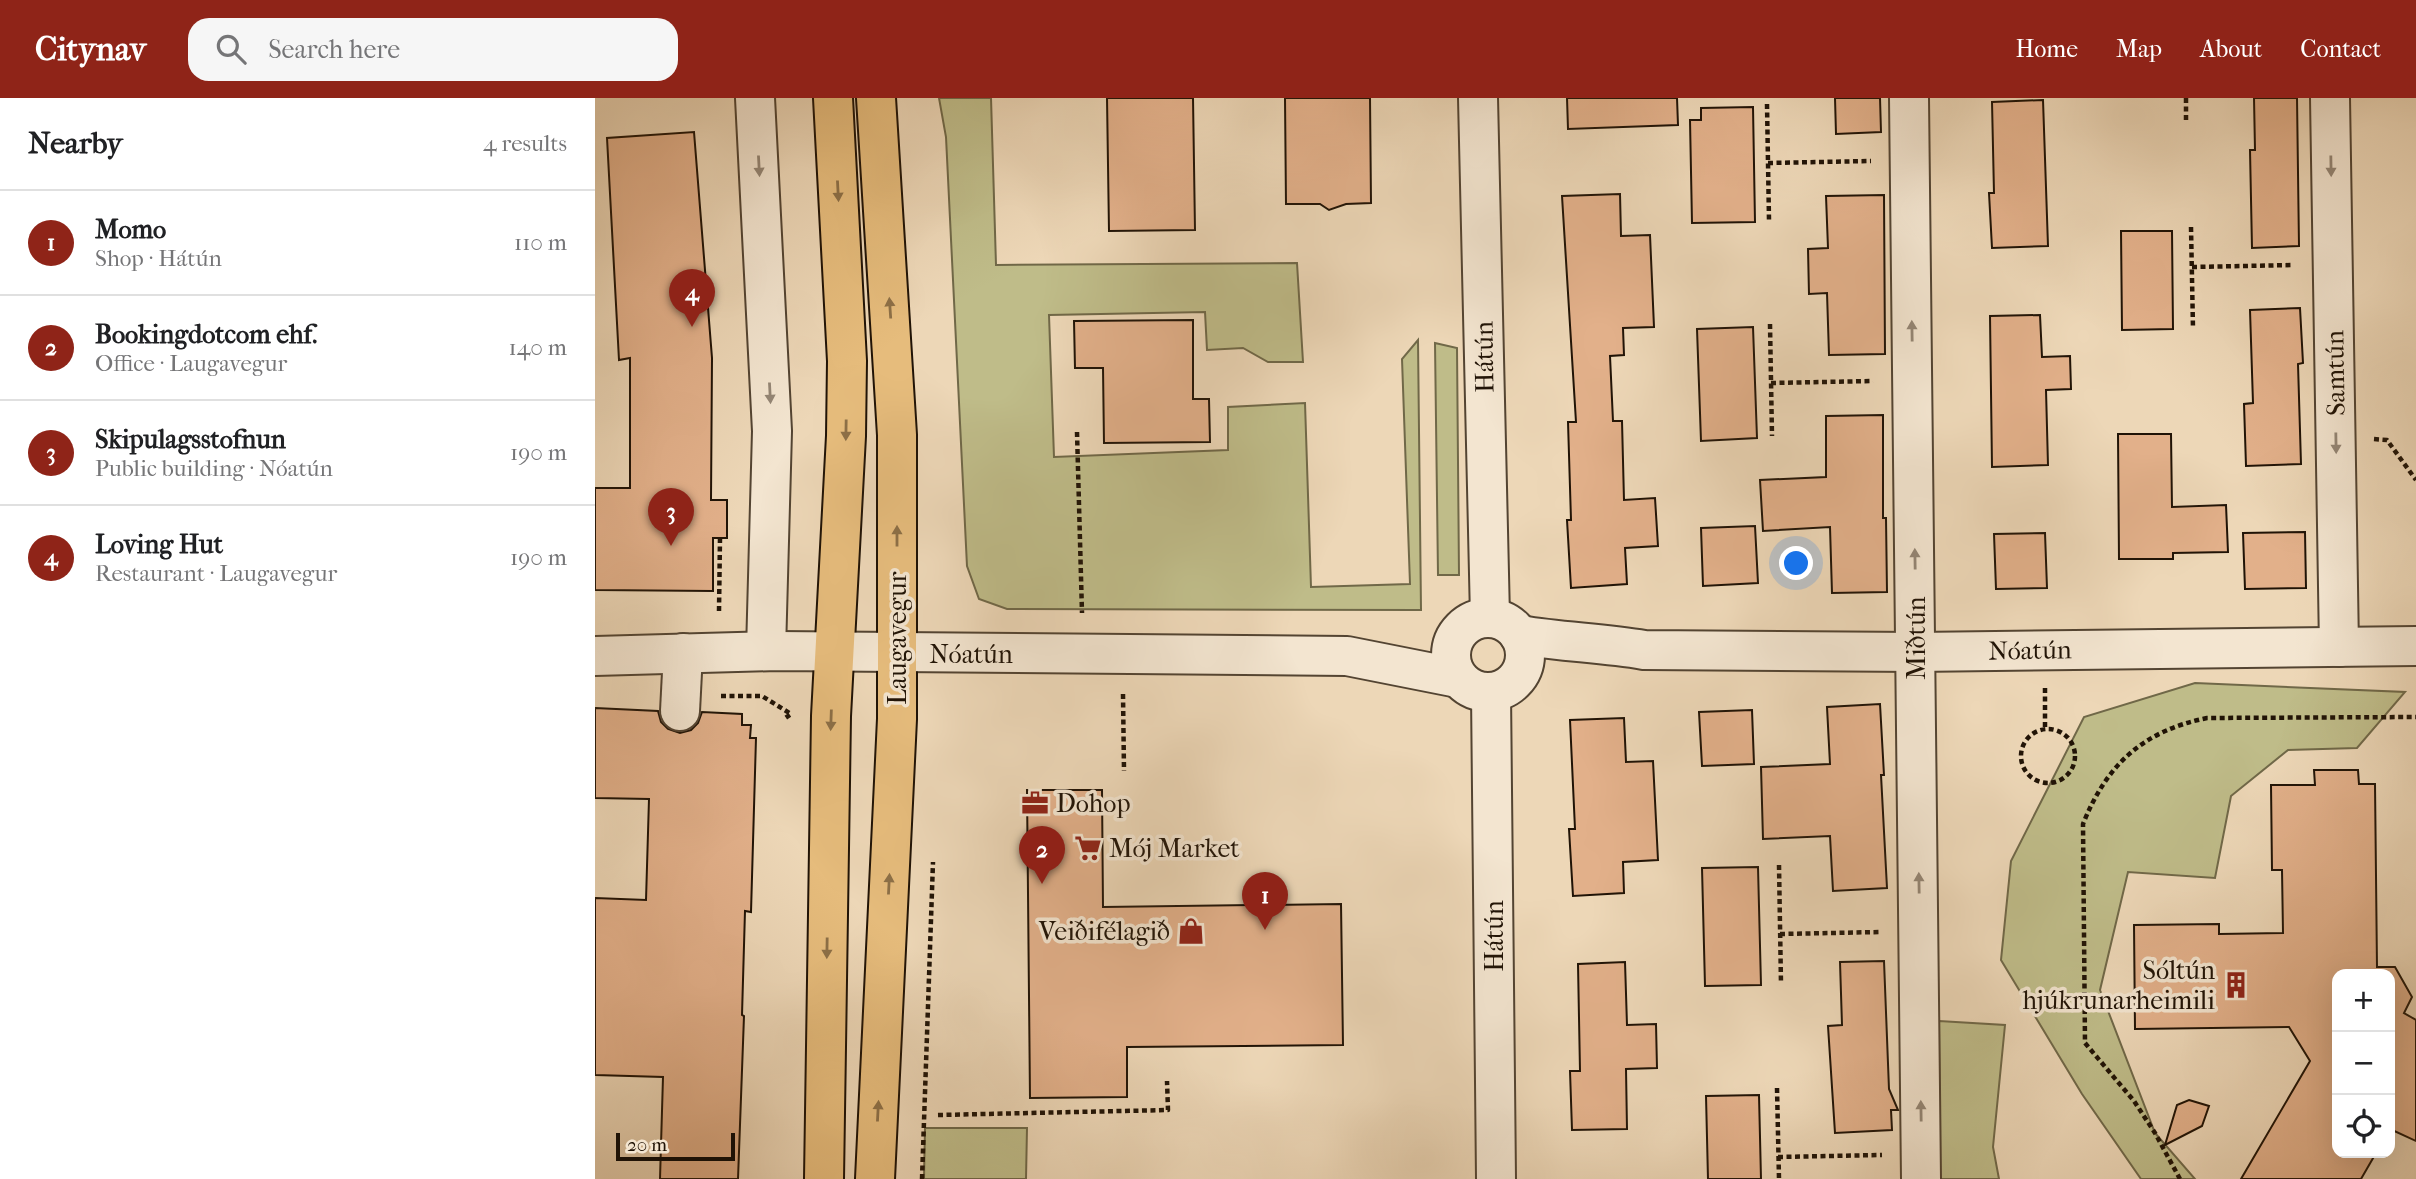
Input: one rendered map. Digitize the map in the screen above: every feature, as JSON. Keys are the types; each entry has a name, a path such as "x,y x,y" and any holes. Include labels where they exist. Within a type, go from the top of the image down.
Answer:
{"main road":[{"path":"824,1179 831,716 846,436 847,361 833,98"},
{"name":"Laugavegur","path":"875,1179 897,653 897,435 876,98"}],"street":[{"path":"755,98 772,431 766,651"},
{"name":"Hátún","path":"1478,98 1490,627"},
{"name":"Miðtún","path":"1909,98 1921,1166"},
{"name":"Samtún","path":"2330,98 2339,647"},
{"path":"1490,627 1524,645 1525,657 1523,668 1489,683 1452,666 1450,654 1452,641 1490,627"},
{"name":"Nóatún","path":"595,656 766,651 1347,656 1424,643 1490,627 1542,639 1602,643 1644,650 1916,652 2416,646"},
{"name":"Nóatún","path":"1347,656 1489,683 1542,668 1601,661 1644,650"},
{"path":"680,711 683,653"},
{"name":"Hátún","path":"1489,683 1496,1179"}],"path":[{"path":"2186,98 2186,121"},
{"path":"1767,104 1769,220"},
{"path":"1768,163 1910,160"},
{"path":"2191,227 2193,329"},
{"path":"2192,267 2333,264"},
{"path":"1770,324 1772,436"},
{"path":"1771,383 1913,380"},
{"path":"1077,432 1083,625"},
{"path":"2336,435 2387,440 2416,480"},
{"path":"719,611 720,538"},
{"path":"2045,685 2045,729"},
{"path":"1123,692 1124,771"},
{"path":"784,719 791,714"},
{"path":"2180,1179 2134,1101 2085,1043 2083,824 2094,798 2109,775 2128,754 2145,741 2186,722 2207,718 2416,717"},
{"path":"2045,729 2059,732 2070,741 2075,754 2072,768 2063,779 2050,783 2036,781 2025,772 2021,759 2023,745 2032,734 2045,729"},
{"path":"922,1179 933,860"},
{"path":"1779,865 1781,984"},
{"path":"1780,934 1919,932"},
{"path":"938,1115 1168,1110 1167,1081"},
{"path":"1777,1088 1779,1179"},
{"path":"1778,1157 1921,1166"}],"shaded area":[{"path":"939,98 991,98 996,265 1297,263 1303,362 1268,362 1243,348 1207,350 1205,312 1049,315 1054,457 1228,450 1228,407 1305,403 1311,587 1410,584 1402,359 1418,340 1421,610 1007,609 979,599 967,566 946,137"},
{"path":"1435,343 1457,348 1459,575 1438,575"},
{"path":"2195,683 2405,692 2357,748 2288,750 2231,796 2215,878 2128,872 2100,990 2155,1133 2195,1179 2141,1179 2082,1094 2001,960 2011,861 2084,717"},
{"path":"1939,1021 2005,1025 1993,1147 1999,1179 1940,1179"},
{"path":"925,1128 1027,1128 1026,1179 924,1179"}],"building":[{"path":"1107,98 1193,98 1195,230 1109,231"},
{"path":"1285,98 1370,98 1371,203 1346,204 1329,210 1320,204 1286,204"},
{"path":"1567,98 1677,98 1678,125 1568,129"},
{"path":"1835,98 1880,98 1881,132 1836,134"},
{"path":"2254,98 2297,98 2299,246 2252,248 2250,150 2255,150"},
{"path":"2043,100 2048,246 1992,248 1989,193 1994,193 1992,102"},
{"path":"1753,107 1755,222 1692,223 1690,120 1701,120 1701,108"},
{"path":"694,132 712,358 711,500 727,500 727,538 713,538 713,591 595,590 595,488 630,488 630,358 619,360 607,138"},
{"path":"1620,194 1621,236 1650,235 1654,327 1623,328 1624,355 1610,356 1613,421 1622,421 1624,500 1655,498 1658,546 1625,548 1627,584 1571,588 1567,520 1571,520 1568,422 1576,422 1562,196"},
{"path":"1884,195 1885,354 1829,355 1827,293 1809,294 1808,249 1828,248 1826,196"},
{"path":"2121,231 2172,231 2173,329 2122,330"},
{"path":"2300,308 2303,363 2298,364 2301,464 2246,466 2244,404 2253,403 2250,310"},
{"path":"2040,315 2042,357 2070,356 2071,389 2046,390 2048,465 1992,467 1990,316"},
{"path":"1193,320 1193,399 1209,399 1210,442 1104,443 1103,368 1075,368 1074,321"},
{"path":"1753,327 1757,438 1701,441 1697,329"},
{"path":"1883,415 1883,518 1886,518 1887,592 1832,593 1830,527 1763,531 1760,480 1826,477 1826,416"},
{"path":"2118,434 2171,434 2172,507 2226,505 2228,552 2173,553 2173,559 2119,559"},
{"path":"1755,526 1758,583 1703,586 1701,528"},
{"path":"2305,532 2306,588 2245,589 2243,533"},
{"path":"2045,533 2047,588 1996,589 1994,534"},
{"path":"1880,704 1887,888 1833,891 1830,836 1763,839 1761,767 1830,764 1827,707"},
{"path":"595,708 658,711 661,722 668,729 680,733 691,730 698,723 702,712 742,714 742,725 751,725 750,738 756,738 751,912 745,911 738,1179 660,1179 663,1077 595,1075 595,898 646,900 649,799 595,798"},
{"path":"1752,710 1754,764 1702,766 1699,712"},
{"path":"1624,718 1626,762 1653,761 1658,860 1623,862 1624,893 1573,896 1569,829 1575,829 1570,720"},
{"name":"Sóltún hjúkrunarheimili","path":"2314,770 2358,770 2359,784 2375,784 2377,967 2395,967 2412,997 2404,1013 2416,1020 2416,1141 2395,1131 2395,969 2332,969 2332,1158 2373,1158 2361,1179 2241,1179 2310,1061 2289,1027 2135,1029 2134,925 2219,924 2219,934 2283,933 2282,870 2272,870 2271,785 2315,785"},
{"path":"1027,790 1102,790 1103,907 1341,904 1343,1045 1127,1047 1127,1097 1030,1098"},
{"path":"1758,867 1761,985 1705,986 1702,868"},
{"path":"1884,961 1889,1089 1898,1110 1891,1110 1892,1130 1835,1133 1828,1026 1842,1025 1840,962"},
{"path":"1625,962 1627,1025 1656,1024 1657,1068 1626,1069 1627,1129 1572,1130 1570,1071 1580,1071 1578,964"},
{"path":"1759,1095 1761,1179 1708,1179 1706,1096"},
{"path":"2189,1100 2209,1106 2202,1126 2165,1145 2177,1105"}],"place":[{"name":"Loving Hut","path":"692,327"},
{"name":"Skipulagsstofnun","path":"671,546"},
{"name":"Dohop","path":"1035,803"},
{"name":"Mój Market","path":"1088,848"},
{"name":"Bookingdotcom ehf.","path":"1042,884"},
{"name":"Momo","path":"1265,930"},
{"name":"Veiðifélagið","path":"1191,931"},
{"name":"Sóltún hjúkrunarheimili","path":"2236,985"}]}
